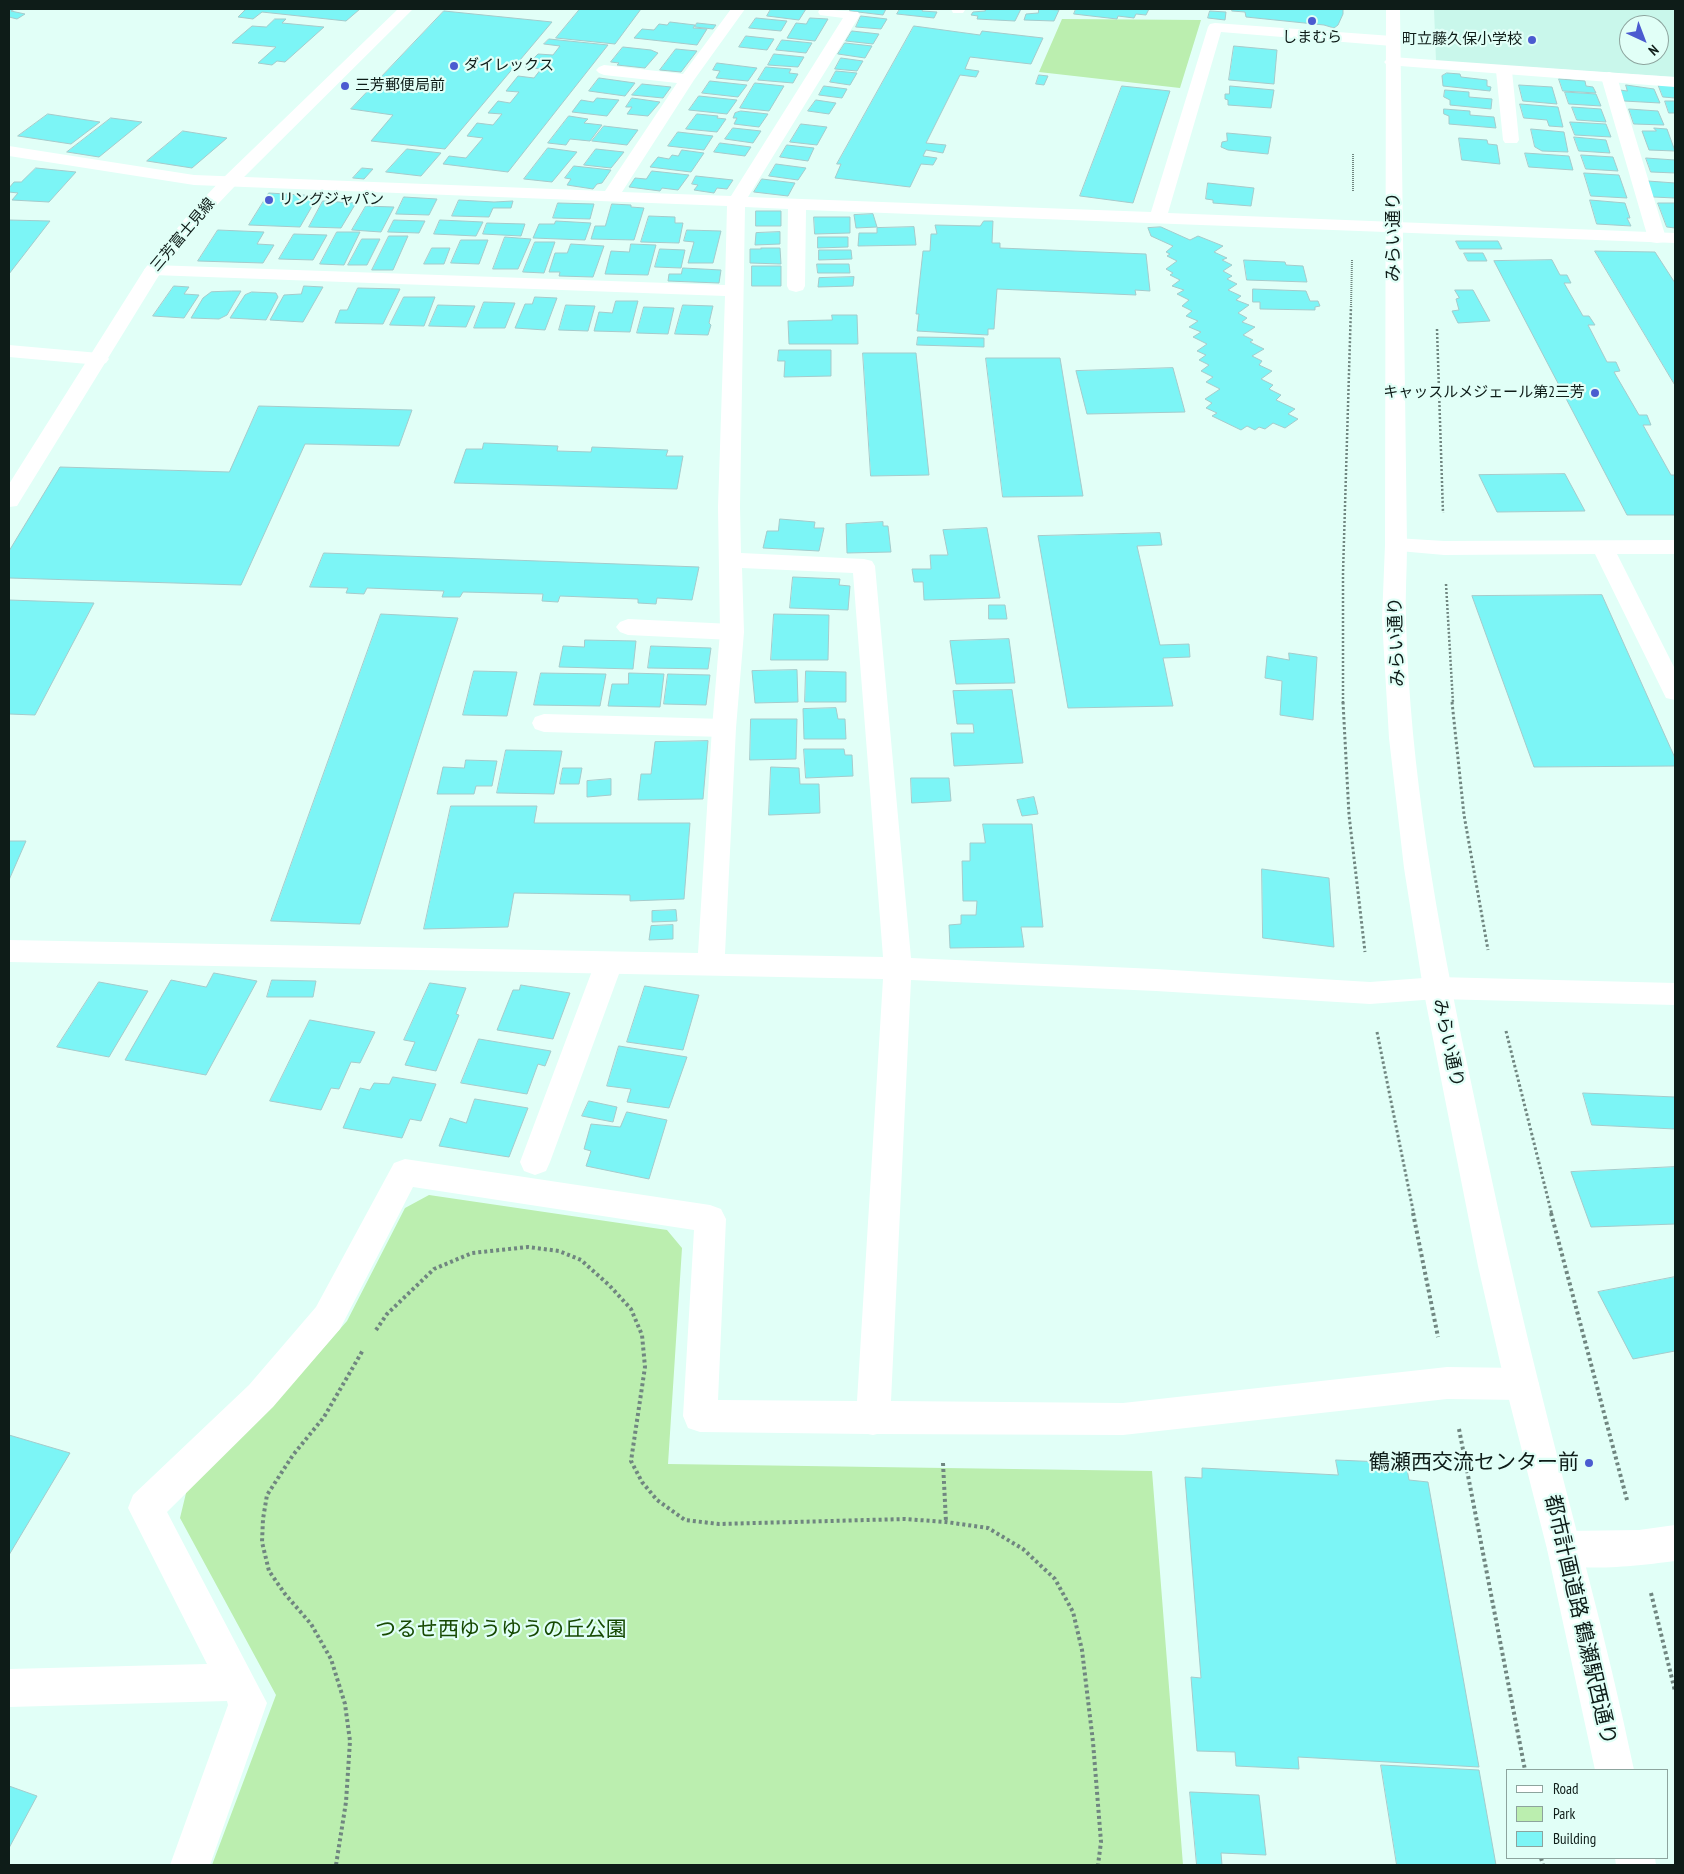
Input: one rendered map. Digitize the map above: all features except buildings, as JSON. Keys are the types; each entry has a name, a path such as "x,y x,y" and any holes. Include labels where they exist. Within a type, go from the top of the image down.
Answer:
{"street":[{"name":"三芳富士見線","path":"9,501 99,359 135,297 153,270 193,220 229,182 406,9"},
{"path":"609,198 687,79 738,9"},
{"path":"711,965 724,728 732,632 730,560 733,291 736,202 853,15 826,12 827,9"},
{"name":"みらい通り","path":"1393,9 1396,545 1394,619 1401,738 1417,868 1437,988 1494,1266"},
{"path":"1158,218 1216,27 1392,52 1504,71 1675,82"},
{"path":"604,70 687,79"},
{"path":"1504,71 1510,140"},
{"path":"1609,77 1657,238"},
{"path":"12,156 194,180 229,182 1675,238"},
{"path":"796,286 797,204"},
{"path":"153,270 733,291"},
{"path":"9,350 99,359"},
{"path":"1396,545 1444,548 1675,547"},
{"path":"1603,548 1675,692"},
{"path":"730,560 864,566 898,968 873,1418"},
{"path":"628,627 732,632"},
{"path":"544,723 724,728"},
{"path":"9,951 898,968 1156,980 1370,993 1437,988 1675,994"},
{"path":"535,1162 609,963"},
{"path":"190,1865 248,1703 146,1508 261,1396 328,1318 405,1172 710,1219 700,1416 1123,1419 1447,1383 1522,1384"},
{"name":"都市計画道路 鶴瀬駅西通り","path":"1494,1266 1565,1550 1615,1769"},
{"path":"1565,1550 1639,1548 1675,1543"},
{"path":"9,1688 237,1682"}],"path":[{"path":"1352,255 1342,678 1349,808 1357,895 1366,962"},
{"path":"1436,326 1443,513"},
{"path":"1446,580 1452,704 1458,770 1464,818 1489,955"},
{"path":"1504,1021 1537,1159 1628,1506"},
{"path":"1376,1026 1438,1340"},
{"path":"374,1333 386,1314 434,1269 472,1252 528,1247 559,1251 581,1260 609,1285 631,1310 642,1335 645,1367 631,1461 642,1482 657,1500 685,1520 719,1524 905,1518 988,1528 1023,1549 1054,1580 1073,1612 1082,1650 1093,1742 1101,1842 1098,1865"},
{"path":"336,1865 347,1784 350,1741 345,1704 331,1660 311,1624 285,1594 269,1571 262,1542 262,1519 267,1494 294,1455 324,1417 364,1348"},
{"path":"1457,1420 1525,1769"},
{"path":"942,1456 946,1522"},
{"path":"1648,1584 1675,1690"}],"shaded area":[{"name":"町立藤久保小学校","path":"1434,9 1675,9 1675,77 1436,61"}],"green space":[{"path":"1062,19 1201,20 1180,88 1039,72"},
{"name":"つるせ西ゆうゆうの丘公園","path":"429,1195 667,1230 682,1248 668,1464 1152,1471 1183,1865 212,1865 276,1695 180,1518 187,1489 269,1410 347,1321 405,1208"}],"place":[{"name":"しまむら","path":"1312,21"},
{"name":"町立藤久保小学校","path":"1532,40"},
{"name":"ダイレックス","path":"454,66"},
{"name":"三芳郵便局前","path":"345,86"},
{"name":"リングジャパン","path":"269,200"},
{"name":"キャッスルメジェール第2三芳","path":"1595,393"},
{"name":"鶴瀬西交流センター前","path":"1589,1463"}]}
